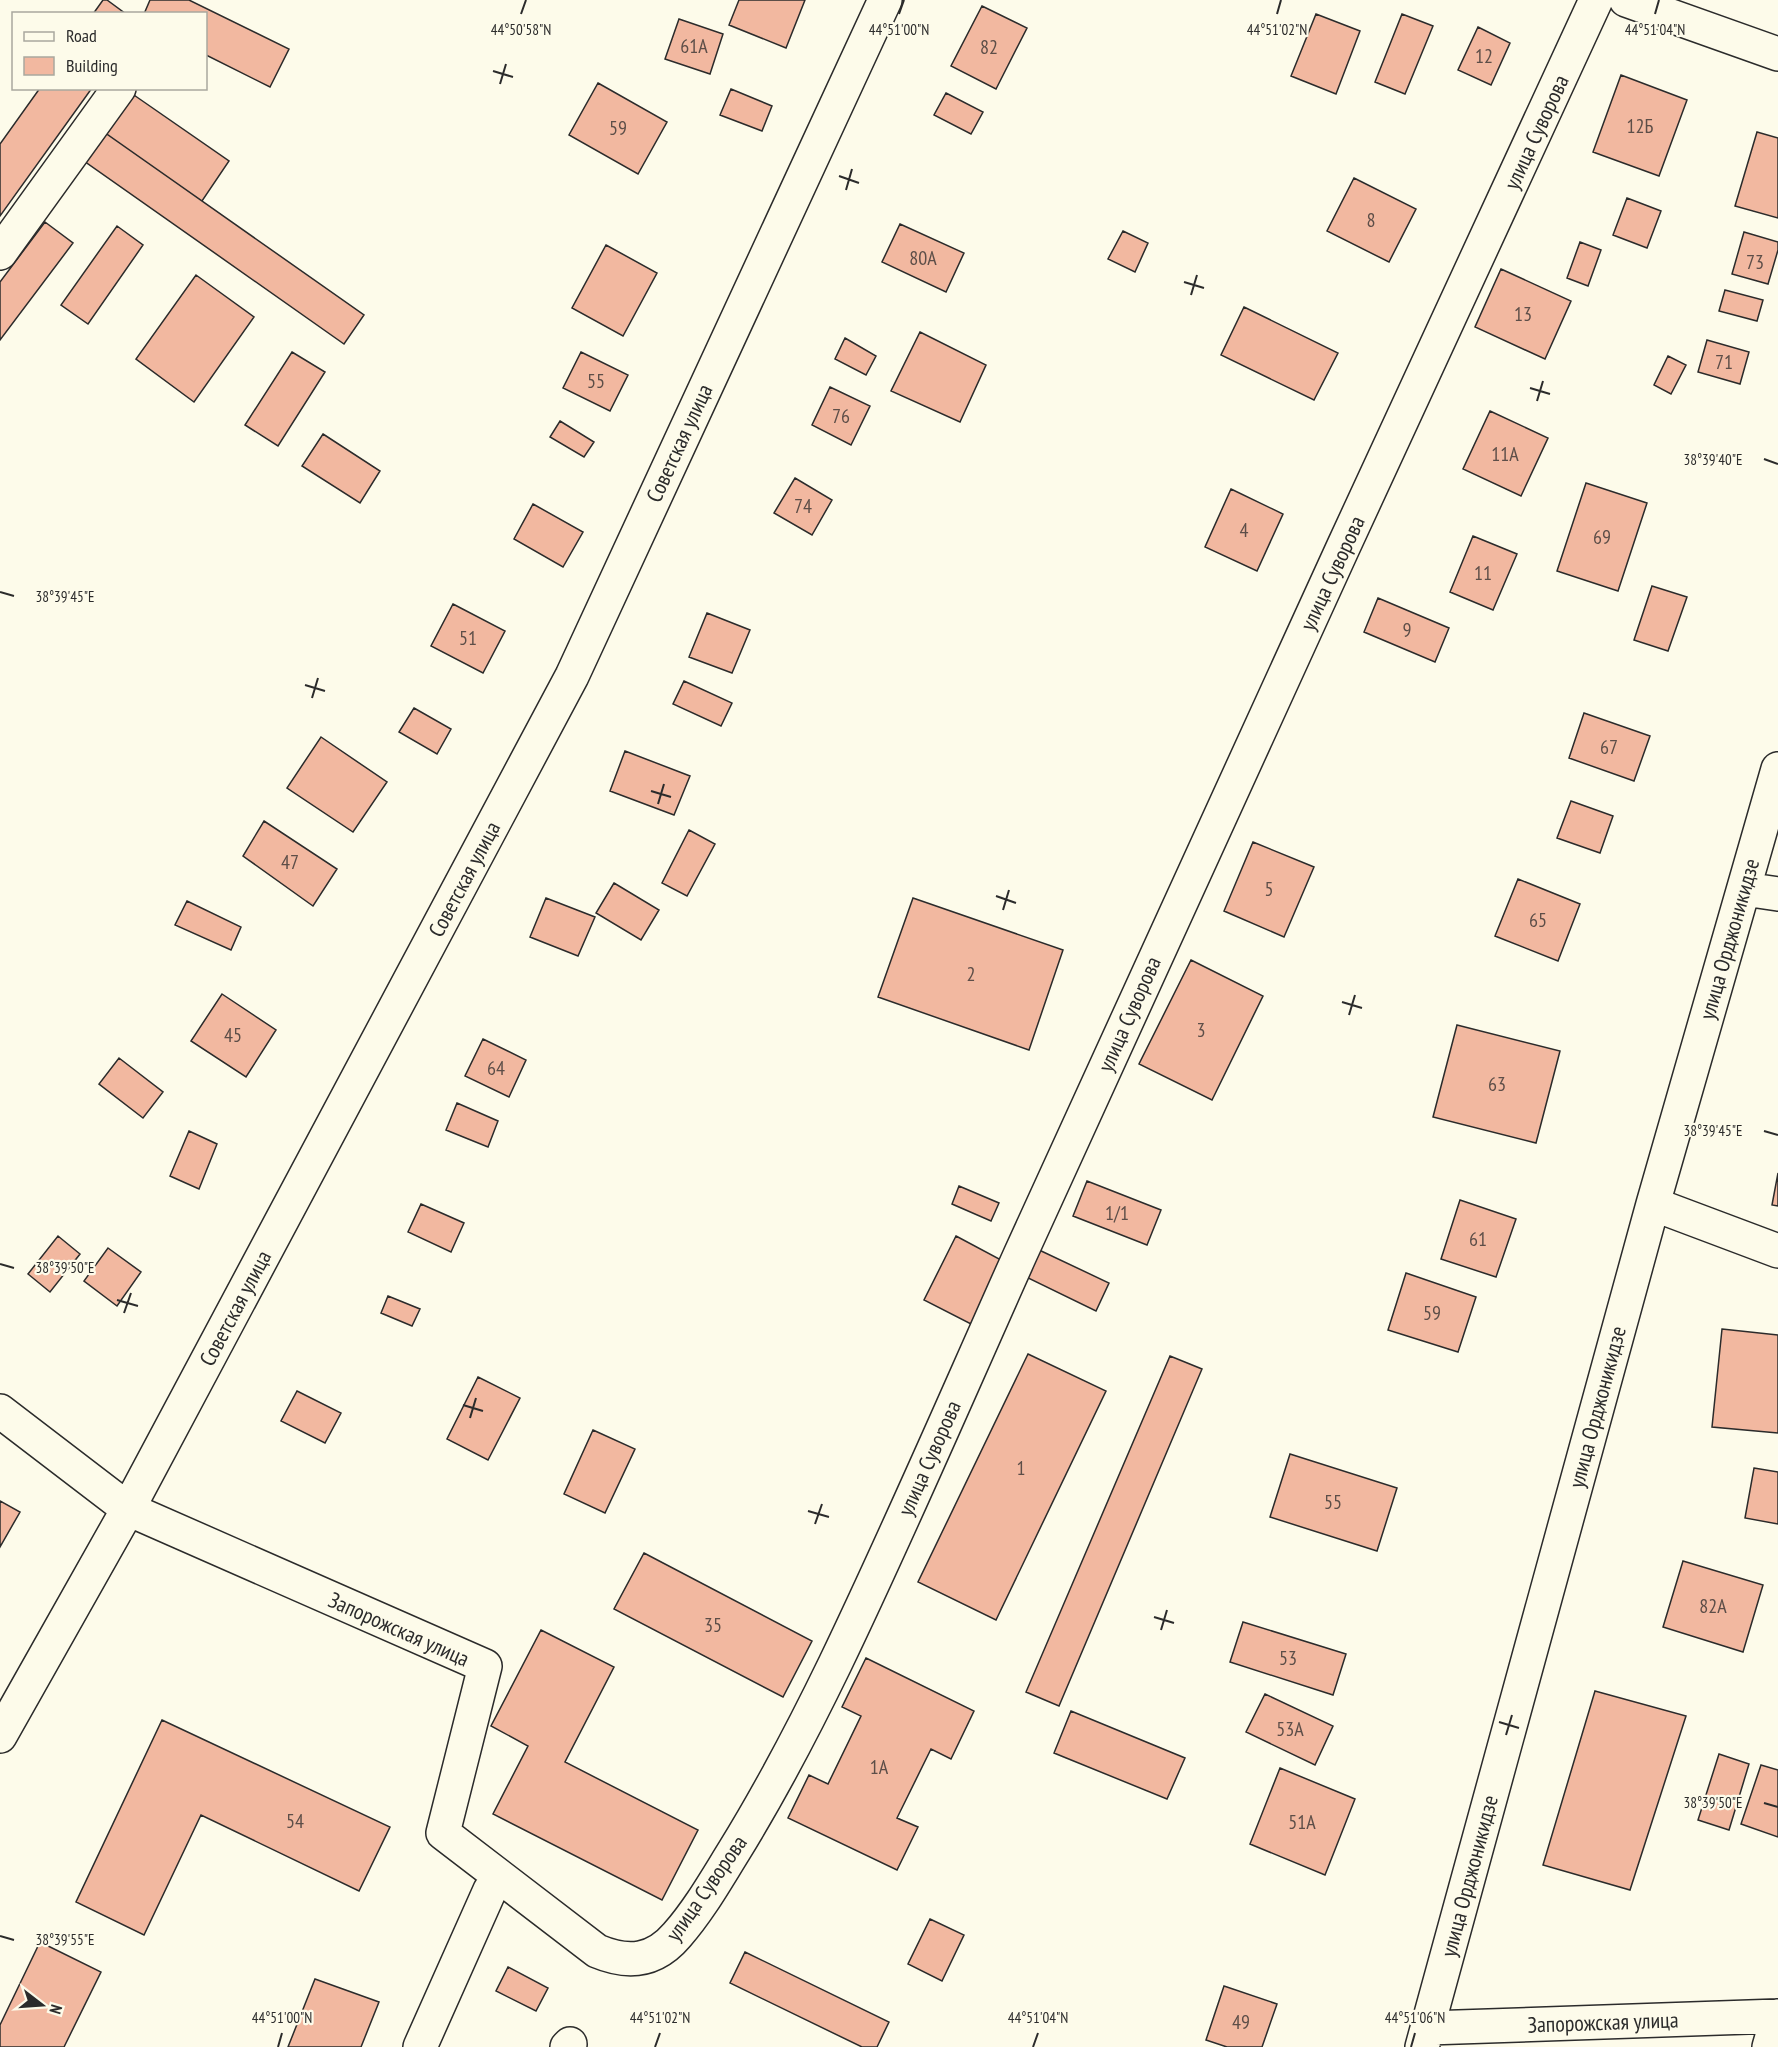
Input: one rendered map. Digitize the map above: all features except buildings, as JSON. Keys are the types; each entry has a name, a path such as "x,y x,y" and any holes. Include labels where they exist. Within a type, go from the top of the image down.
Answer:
{"street":[{"name":"Советская улица","path":"0,1736 128,1509 572,676 885,0"},
{"name":"улица Суворова","path":"597,1951 612,1958 628,1960 646,1957 663,1949 677,1936 706,1897 743,1836 808,1719 867,1598 1177,907 1596,0"},
{"path":"1626,0 1778,54"},
{"path":"0,253 118,90"},
{"name":"улица Орджоникидзе","path":"1425,2038 1653,1204 1778,769"},
{"path":"1744,889 1778,894"},
{"path":"1653,1204 1778,1251"},
{"name":"Запорожская улица","path":"0,1411 128,1509 484,1666 443,1833 597,1951"},
{"path":"420,2047 490,1890"},
{"name":"Запорожская улица","path":"1425,2038 1778,2016"},
{"path":"1769,2047 1778,2016"}]}
